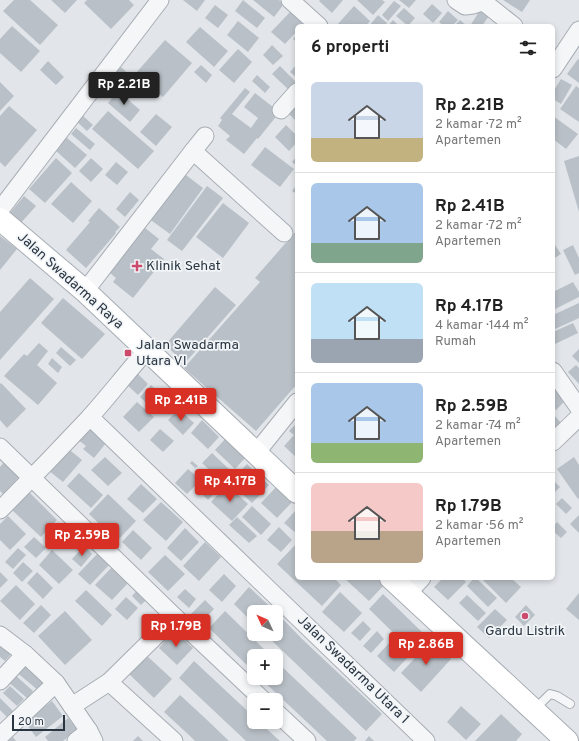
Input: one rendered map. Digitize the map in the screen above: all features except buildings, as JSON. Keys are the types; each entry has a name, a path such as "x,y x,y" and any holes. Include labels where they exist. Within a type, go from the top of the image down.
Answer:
{"main road":[{"name":"Jalan Swadarma Raya","path":"0,219 85,291 295,490"},
{"path":"397,580 415,586 564,740"}],"street":[{"path":"0,210 160,0"},
{"path":"290,0 317,24"},
{"path":"456,0 465,6 481,2 511,24"},
{"path":"555,62 579,30"},
{"path":"281,110 295,94"},
{"path":"85,291 205,136"},
{"path":"192,151 284,233"},
{"path":"0,510 90,417 147,350"},
{"path":"555,375 579,408"},
{"path":"256,453 295,404"},
{"name":"Jalan Swadarma Utara 1","path":"90,417 426,741"},
{"path":"555,440 579,417"},
{"path":"0,447 256,693"},
{"path":"72,706 109,682 175,617"},
{"path":"0,635 25,654 56,683 72,706 86,738"},
{"path":"0,681 25,654"},
{"path":"109,682 174,741"},
{"path":"0,736 56,683"},
{"path":"283,719 307,741"}],"lane":[{"path":"534,710 550,694 557,696 570,704"}],"place":[{"name":"Klinik Sehat","path":"137,266"},
{"name":"Jalan Swadarma Utara VI","path":"128,353"},
{"name":"Gardu Listrik","path":"525,616"}]}
